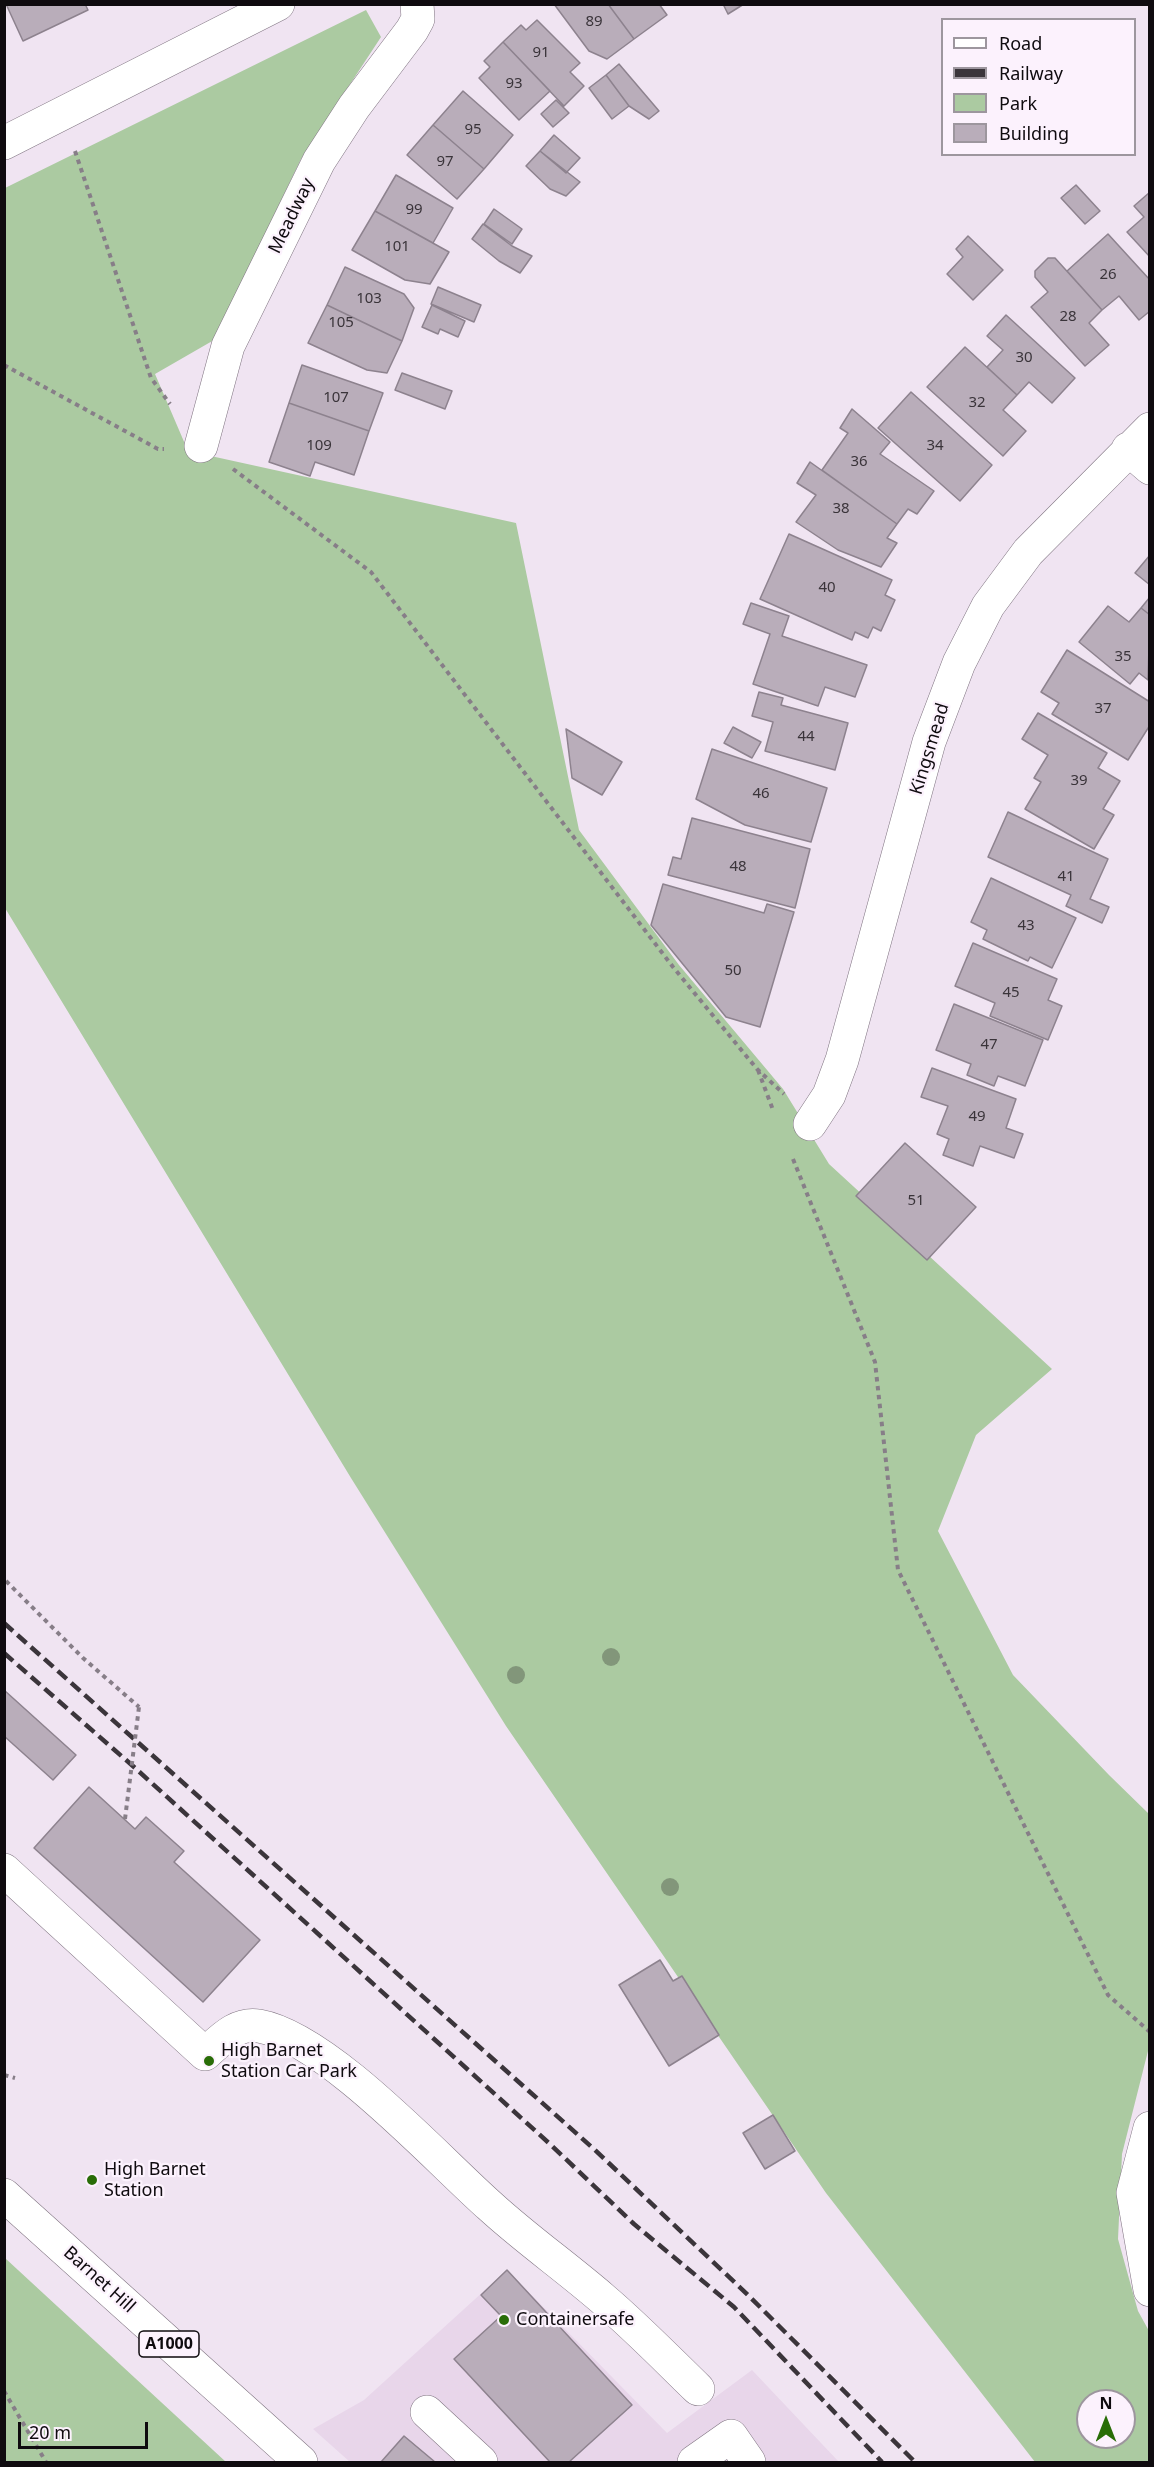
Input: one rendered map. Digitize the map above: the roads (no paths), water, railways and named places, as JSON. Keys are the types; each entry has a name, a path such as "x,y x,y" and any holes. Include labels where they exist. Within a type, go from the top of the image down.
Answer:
{"street":[{"path":"4,142 278,4"},
{"name":"Meadway","path":"201,446 228,346 291,217 319,161 354,107 412,30 418,19 417,4"},
{"name":"Kingsmead","path":"810,1124 829,1095 842,1060 929,742 959,663 988,606 1028,552 1142,449"},
{"path":"4,1870 205,2054 235,2028 258,2026 299,2042 342,2073 418,2136 491,2207 604,2300 698,2389"},
{"path":"1149,2128 1132,2193 1149,2289"},
{"name":"Barnet Hill","path":"4,2195 301,2463"},
{"path":"427,2412 481,2463"},
{"path":"694,2463 731,2436 749,2463"}],"railway":[{"path":"4,1623 595,2150 748,2295 915,2462"},
{"path":"4,1653 134,1767 551,2145 634,2224 734,2307 882,2462"}],"place":[{"name":"High Barnet Station Car Park","path":"209,2061"},
{"name":"High Barnet Station","path":"92,2180"},
{"name":"Containersafe","path":"504,2320"}]}
